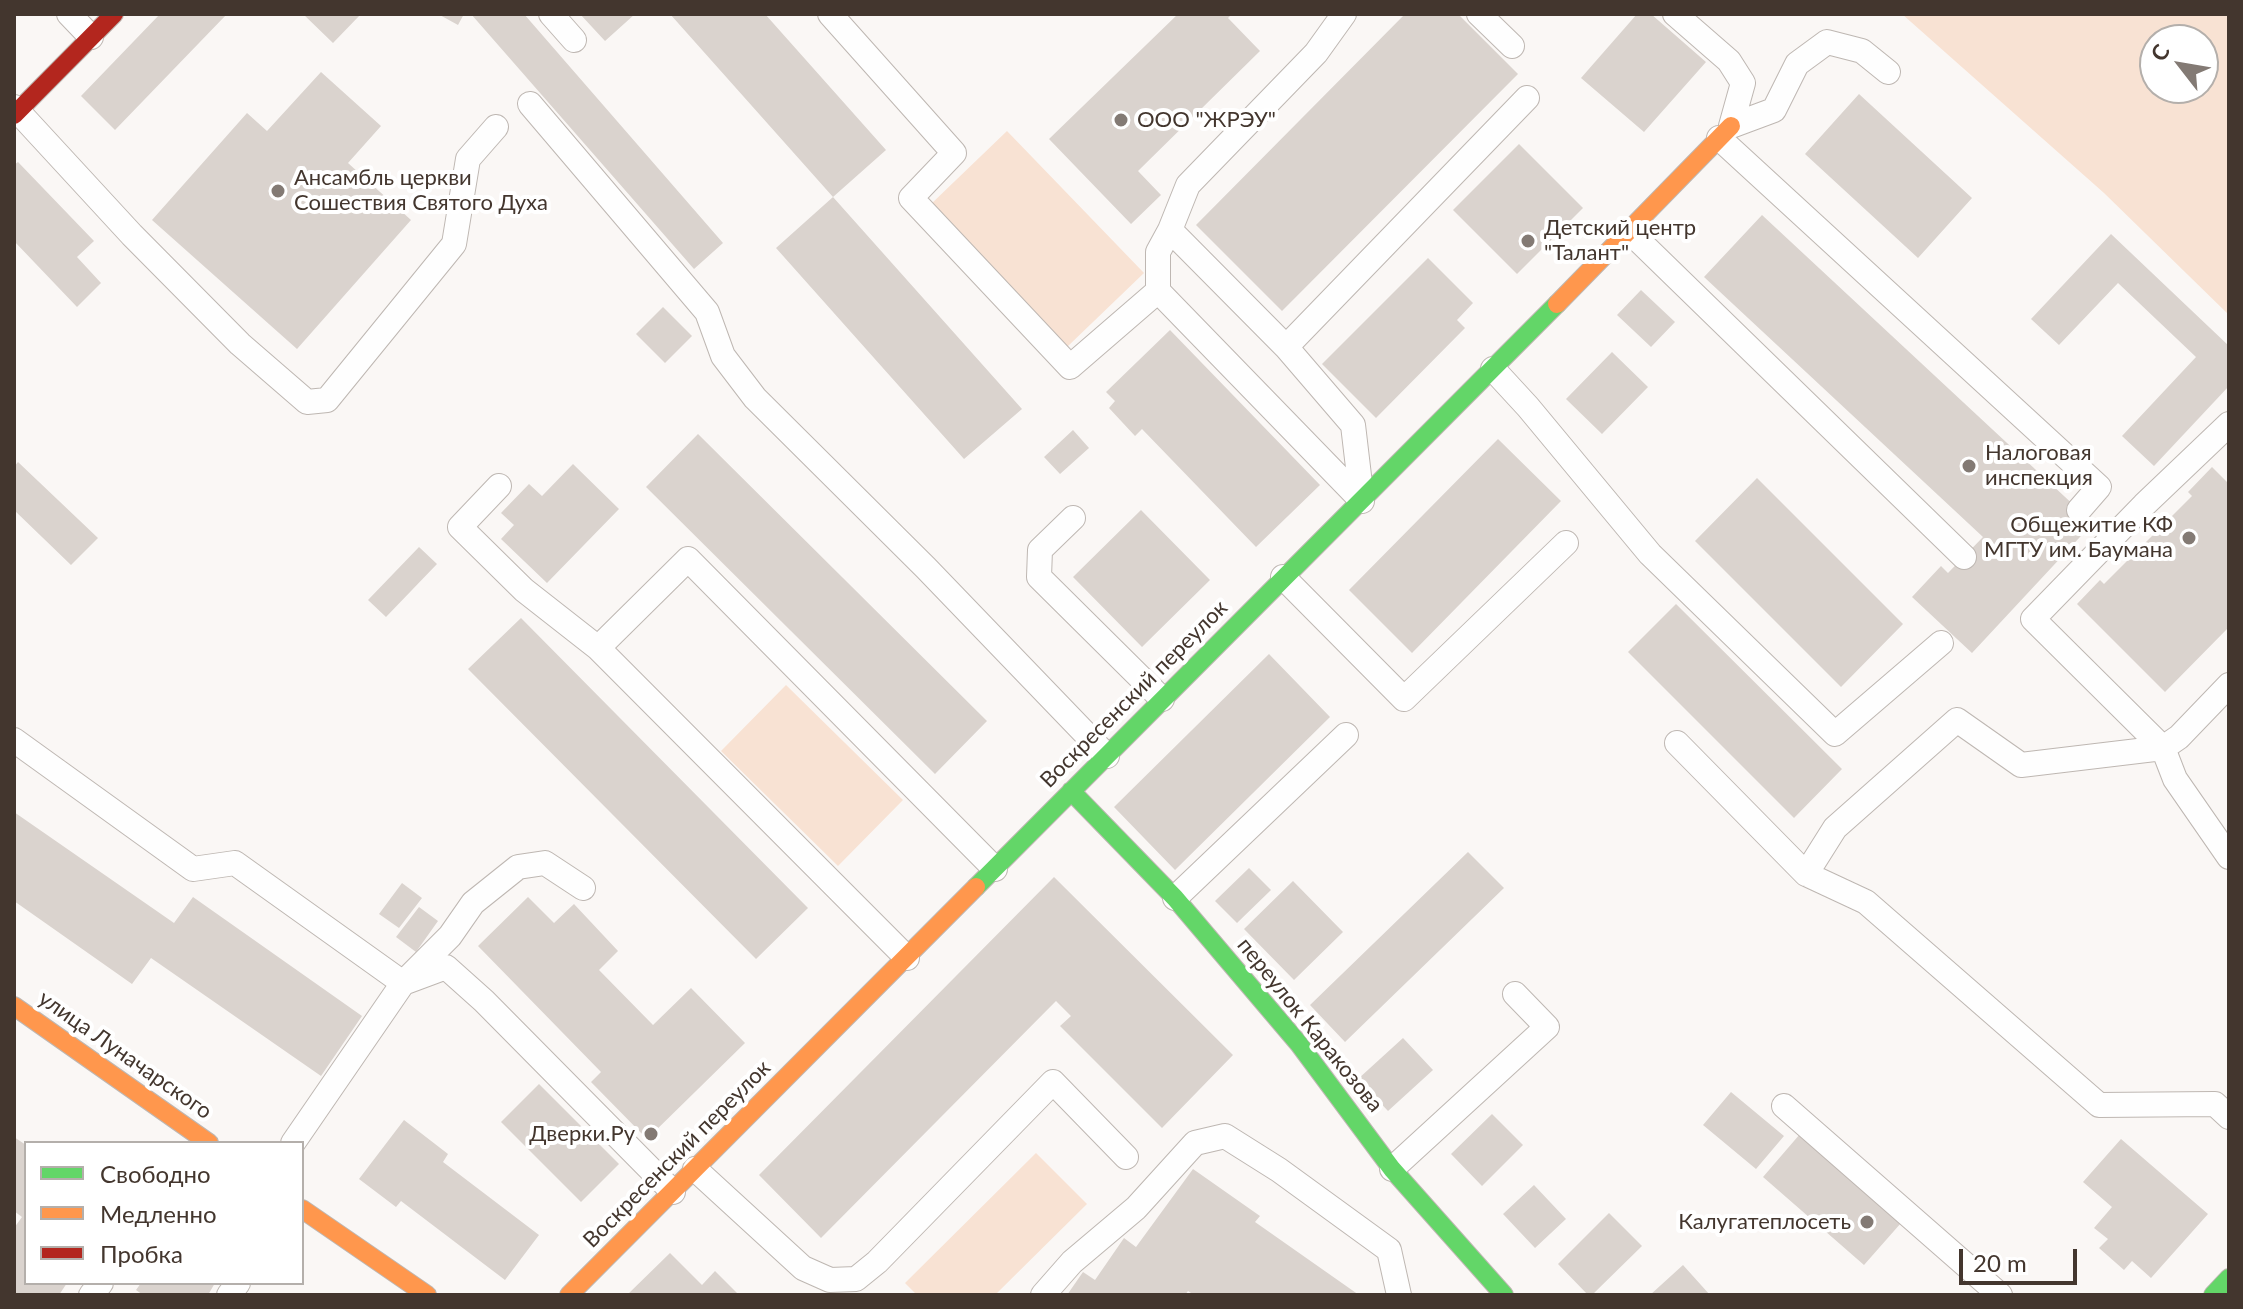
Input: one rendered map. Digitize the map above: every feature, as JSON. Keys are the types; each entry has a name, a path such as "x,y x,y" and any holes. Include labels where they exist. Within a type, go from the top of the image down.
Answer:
{"street":[{"path":"15,111 114,14"},
{"name":"Воскресенский переулок","path":"569,1295 1630,232 1725,132"},
{"name":"переулок Каракозова","path":"1071,791 1175,898 1299,1044 1392,1169 1504,1295"},
{"name":"улица Луначарского","path":"14,1006 206,1141"},
{"path":"304,1210 427,1295"},
{"path":"2213,1295 2229,1278"}],"lane":[{"path":"69,14 91,37"},
{"path":"551,14 574,40"},
{"path":"830,14 954,153 911,198 1070,367 1158,291"},
{"path":"1344,14 1316,53 1188,185 1158,252 1158,291 1362,501"},
{"path":"1479,14 1512,46"},
{"path":"1675,14 1729,61 1743,83 1725,132"},
{"path":"1725,132 1774,110 1797,64 1827,42 1862,51 1888,72"},
{"path":"1286,347 1527,98"},
{"path":"530,104 707,312 723,356 755,398 926,568 1107,756"},
{"path":"15,111 218,322 307,402 327,400 454,244 468,159 496,127"},
{"path":"1725,132 2099,487 2079,510"},
{"path":"1170,230 1286,347 1353,425 1362,501"},
{"path":"1630,232 1964,557"},
{"path":"1493,369 1650,554 1835,734 1941,643"},
{"path":"2229,424 2025,612 2163,748 2175,779 2229,857"},
{"path":"499,486 460,527 524,590 598,648 907,958"},
{"path":"1073,518 1040,550 1039,577 1162,699"},
{"path":"1283,577 1404,699 1566,543"},
{"path":"598,648 688,559 995,869"},
{"path":"1806,874 1835,828 1957,720 2021,765 2163,748 2179,737 2229,685"},
{"path":"1175,898 1346,735"},
{"path":"14,740 193,869 235,863 403,983"},
{"path":"1677,743 1806,874 1866,902 2099,1105 2215,1104 2229,1117"},
{"path":"294,1141 403,983 450,936 473,903 518,867 545,863 583,888"},
{"path":"403,983 446,967 484,1001 673,1192"},
{"path":"1392,1169 1547,1027 1515,994"},
{"path":"695,1169 803,1268 830,1280 856,1279 877,1262 1053,1082 1126,1157"},
{"path":"1784,1106 2000,1295"},
{"path":"1043,1295 1072,1262 1136,1208 1195,1143 1225,1136 1279,1170 1389,1250 1399,1295"}],"shaded area":[{"path":"1902,14 2229,14 2229,315 2104,193"},
{"path":"1007,131 1144,273 1067,347 930,205"},
{"path":"786,685 903,800 838,866 721,751"},
{"path":"1036,1153 1087,1204 995,1295 917,1295 905,1283"}],"building":[{"path":"160,14 227,14 115,130 81,96"},
{"path":"303,14 361,14 333,43"},
{"path":"438,14 464,14 458,25"},
{"path":"471,14 524,14 723,243 694,269"},
{"path":"580,14 635,14 605,41"},
{"path":"670,14 765,14 886,150 833,197"},
{"path":"1178,14 1232,14 1228,18 1260,51 1138,171 1161,195 1131,224 1049,139"},
{"path":"1405,14 1458,14 1518,74 1282,311 1196,225"},
{"path":"1637,14 1651,14 1706,62 1644,132 1581,78"},
{"name":"Ансамбль церкви Сошествия Святого Духа","path":"321,72 381,126 348,163 411,220 297,349 152,220 247,113 267,131"},
{"path":"1859,94 1972,198 1918,258 1805,154"},
{"path":"1519,144 1583,208 1517,274 1453,210"},
{"path":"18,162 94,241 77,257 101,283 77,307 14,241 14,165"},
{"path":"833,197 1022,409 964,459 776,248"},
{"name":"Налоговая инспекция","path":"1762,215 2093,523 1972,653 1912,597 1941,566 1948,573 1983,537 1704,277"},
{"path":"2111,234 2229,346 2229,386 2154,466 2122,436 2196,357 2118,283 2059,345 2031,319"},
{"path":"1428,258 1473,303 1457,320 1465,328 1376,418 1322,364"},
{"path":"1641,290 1675,322 1651,347 1617,315"},
{"path":"663,307 692,336 665,363 636,334"},
{"path":"1170,330 1320,485 1256,547 1142,429 1135,436 1109,408 1115,401 1106,392"},
{"path":"1612,352 1648,387 1602,434 1566,399"},
{"path":"1073,430 1089,448 1060,474 1044,457"},
{"path":"698,434 987,721 935,774 646,487"},
{"path":"1498,439 1561,501 1412,653 1349,590"},
{"path":"18,462 98,538 71,565 14,510 14,467"},
{"path":"573,464 619,509 547,583 501,539 514,525 501,513 529,484 542,496"},
{"name":"Общежитие КФ МГТУ им. Баумана","path":"2212,467 2229,484 2229,627 2165,692 2077,604 2100,580 2104,584 2192,496 2188,492"},
{"path":"1757,478 1903,624 1841,687 1695,541"},
{"path":"1141,510 1210,580 1142,647 1073,577"},
{"path":"419,547 437,564 386,617 368,600"},
{"path":"1676,604 1842,769 1794,818 1628,652"},
{"path":"521,618 808,908 756,959 468,669"},
{"path":"1269,654 1330,717 1175,870 1114,807"},
{"path":"14,812 174,923 193,897 362,1016 321,1076 151,958 132,984 14,901"},
{"path":"1468,852 1504,888 1345,1042 1310,1005"},
{"path":"1249,868 1271,890 1237,923 1215,901"},
{"path":"1054,877 1233,1055 1162,1128 1060,1026 1071,1016 1056,1001 821,1238 759,1175"},
{"path":"1293,881 1343,932 1294,980 1244,929"},
{"path":"402,883 422,898 399,928 379,914"},
{"path":"528,897 554,923 574,904 618,951 599,970 653,1025 691,988 745,1043 647,1139 591,1082 601,1072 478,946"},
{"path":"419,907 438,921 416,952 396,937"},
{"path":"1403,1038 1433,1070 1388,1111 1358,1079"},
{"path":"539,1084 619,1164 581,1202 501,1122"},
{"path":"1731,1092 1784,1136 1756,1169 1703,1125"},
{"path":"1492,1114 1523,1145 1482,1186 1451,1154"},
{"path":"404,1120 448,1154 443,1162 539,1235 505,1280 401,1201 396,1207 359,1179"},
{"path":"1800,1134 1901,1223 1864,1265 1763,1177"},
{"path":"14,1137 24,1144 24,1285 66,1285 59,1295 14,1295 14,1228 22,1217 14,1211"},
{"path":"2121,1139 2208,1214 2151,1278 2132,1261 2124,1270 2099,1248 2108,1239 2094,1228 2112,1207 2083,1182"},
{"path":"1193,1169 1260,1216 1255,1222 1359,1295 1194,1295 1188,1291 1185,1295 1067,1295 1083,1272 1095,1280 1124,1238 1136,1247"},
{"path":"1534,1185 1566,1219 1535,1248 1503,1214"},
{"path":"1609,1213 1642,1246 1592,1295 1588,1295 1558,1264"},
{"path":"670,1253 702,1285 715,1271 739,1295 627,1295"},
{"path":"1683,1265 1710,1295 1650,1295"},
{"path":"140,1285 214,1285 208,1295 143,1295 136,1290"}],"traffic: fast":[{"path":"976,887 1557,304"},
{"path":"1071,791 1175,898 1299,1044 1392,1169 1504,1295"},
{"path":"2213,1295 2229,1278"}],"traffic: slow":[{"path":"1557,304 1731,126"},
{"path":"569,1295 976,887"},
{"path":"14,1006 206,1141"},
{"path":"304,1210 427,1295"}],"traffic: jam":[{"path":"14,115 114,14"}],"place":[{"name":"ООО \"ЖРЭУ\"","path":"1121,120"},
{"name":"Ансамбль церкви Сошествия Святого Духа","path":"278,191"},
{"name":"Детский центр \"Талант\"","path":"1528,241"},
{"name":"Налоговая инспекция","path":"1969,466"},
{"name":"Общежитие КФ МГТУ им. Баумана","path":"2189,538"},
{"name":"Дверки.Ру","path":"651,1134"},
{"name":"Калугатеплосеть","path":"1867,1222"}]}
